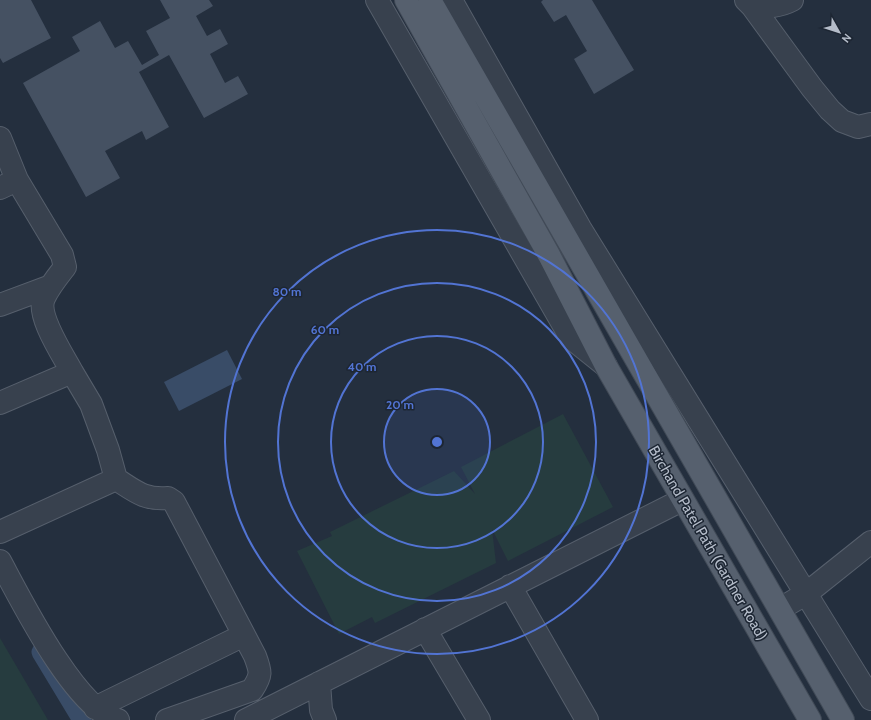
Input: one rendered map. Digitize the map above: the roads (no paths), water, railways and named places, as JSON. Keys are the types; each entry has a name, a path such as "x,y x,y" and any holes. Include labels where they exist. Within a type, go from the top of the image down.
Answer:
{"main road":[{"name":"Birchand Patel Path (Gardner Road)","path":"406,0 549,255 606,366 810,720"},
{"name":"Birchand Patel Path (Gardner Road)","path":"430,0 843,720"}],"street":[{"path":"377,0 571,338 606,366"},
{"path":"451,0 580,228 807,593 871,699"},
{"path":"749,3 770,7 792,0"},
{"path":"749,3 830,110 842,121 858,127 871,124"},
{"path":"0,138 8,184 62,255 65,267 43,299 42,311 49,328 72,372 91,404 108,450 116,479 144,496 156,499 168,498 174,502 255,656 259,667 259,680 252,690 167,720"},
{"path":"0,305 51,286"},
{"path":"0,403 72,372"},
{"path":"0,532 116,479"},
{"path":"246,720 682,500"},
{"path":"780,609 807,593 871,542"},
{"path":"0,561 44,642 81,694 95,708 118,720"},
{"path":"510,586 587,720"},
{"path":"425,629 479,720"},
{"path":"95,708 244,635"},
{"path":"319,683 321,710 325,720"}],"water":[{"path":"227,350 242,379 179,411 164,382"}],"waterway":[{"path":"41,652 82,720"}]}
